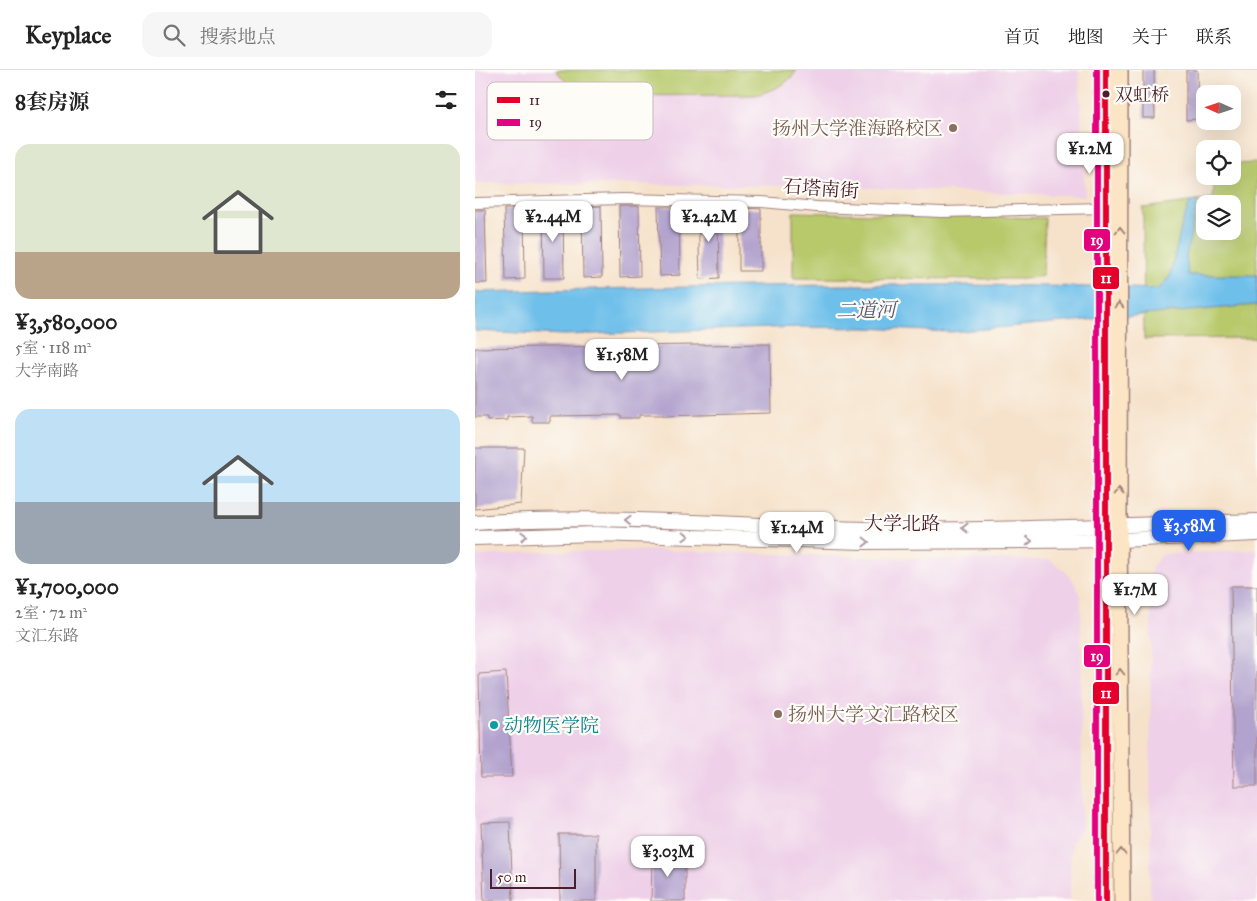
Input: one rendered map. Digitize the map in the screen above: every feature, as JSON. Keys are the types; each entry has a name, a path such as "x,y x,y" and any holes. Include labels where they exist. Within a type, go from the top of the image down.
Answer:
{"main road":[{"path":"1106,70 1105,208 1112,279"},
{"path":"1106,901 1112,533 1112,279 1120,70"},
{"path":"1112,533 1122,901"}],"street":[{"name":"石塔南街","path":"475,203 623,199 762,202 817,207 942,212 1105,208"},
{"name":"大学北路","path":"475,523 601,518 869,529 1112,533"},
{"path":"1112,533 1257,521"},
{"path":"1112,533 1257,534"},
{"name":"大学北路","path":"475,538 595,534 864,542 1112,533"}],"shaded area":[{"path":"475,70 1079,70 1085,196 822,186 475,183"},
{"name":"扬州大学文汇路校区","path":"654,550 923,559 1050,560 1065,571 1076,585 1081,599 1082,829 1071,843 1070,901 475,901 475,556 538,552"},
{"path":"1257,550 1257,901 1150,901 1151,568 1163,554"}],"green space":[{"path":"556,70 797,70 789,80 774,89 756,95 653,96 653,82 566,82"},
{"path":"1257,163 1257,338 1144,339 1143,208 1196,201 1196,240 1241,240 1241,195 1213,195 1214,185 1241,185 1241,164"},
{"path":"793,212 1045,218 1043,276 1023,279 793,278"}],"water":[{"name":"二道河","path":"1196,201 1196,210 1186,256 1188,275 1257,275 1257,305 951,332 800,327 564,335 475,331 475,292 731,286 903,285 1159,289 1170,276 1182,224 1190,202"}],"building":[{"path":"1143,70 1154,70 1155,118 1143,118"},
{"path":"1186,70 1197,70 1196,119 1186,120"},
{"path":"601,206 602,277 583,278 582,207"},
{"path":"619,206 639,206 640,276 620,277"},
{"path":"658,207 679,207 680,275 660,276"},
{"path":"543,208 563,208 564,278 544,278"},
{"path":"698,208 718,208 719,278 700,279"},
{"path":"739,208 761,209 761,271 739,271"},
{"path":"504,209 524,209 525,279 506,280"},
{"path":"475,210 485,210 487,283 475,283"},
{"path":"770,344 771,413 639,415 639,418 621,418 621,415 550,416 550,422 532,422 532,416 507,417 507,420 487,421 487,417 475,417 475,348"},
{"path":"475,448 524,448 521,504 475,509"},
{"path":"1231,586 1257,586 1257,786 1234,786"},
{"name":"动物医学院","path":"506,672 512,777 481,777 479,674"},
{"path":"510,822 513,901 484,901 481,823"},
{"path":"559,834 596,834 596,901 560,901"},
{"path":"652,855 685,855 685,901 651,901"}],"transit line":[{"name":"19","path":"1097,70 1097,901"},
{"name":"11","path":"1106,70 1106,901"}],"place":[{"name":"双虹桥","path":"1106,94"},
{"name":"扬州大学淮海路校区","path":"953,128"},
{"name":"扬州大学文汇路校区","path":"778,714"},
{"name":"动物医学院","path":"494,725"}]}
